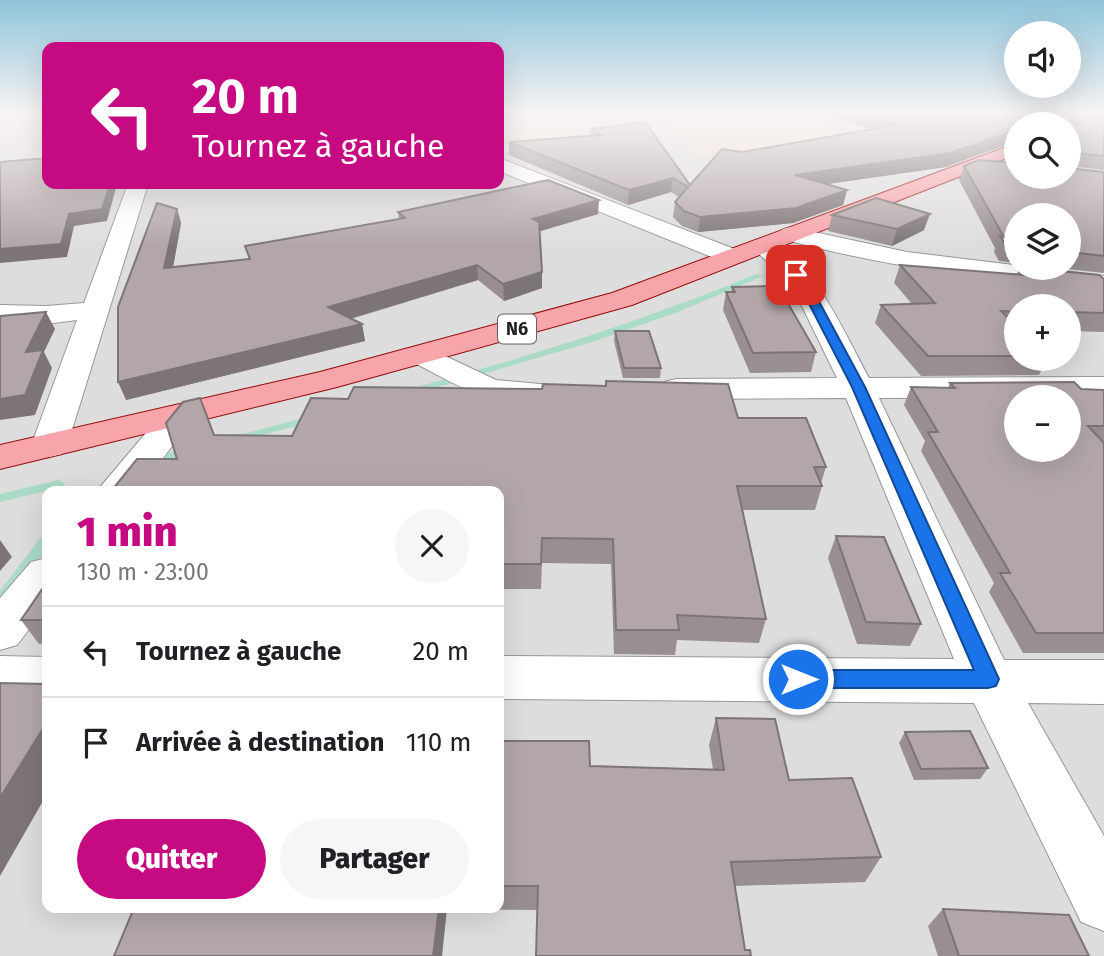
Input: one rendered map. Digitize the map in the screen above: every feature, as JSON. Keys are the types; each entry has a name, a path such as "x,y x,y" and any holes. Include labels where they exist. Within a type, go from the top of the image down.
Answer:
{"main road":[{"name":"N6","path":"0,457 425,355 622,299 995,157"}],"street":[{"path":"504,166 733,257"},
{"path":"970,166 1004,169"},
{"path":"49,446 136,189"},
{"path":"791,234 839,248 916,262 1104,284"},
{"path":"761,246 789,268 809,294 858,387 988,679 1104,899"},
{"path":"0,313 46,315 93,310"},
{"path":"425,355 489,389 504,393 571,391"},
{"path":"652,389 1104,387"},
{"path":"121,486 180,415"},
{"path":"0,631 42,580"},
{"path":"0,678 42,678"},
{"path":"504,678 988,679 1104,682"}],"shaded area":[{"path":"0,157 42,157 42,189 504,189 504,157 1004,157 1004,189 1081,189 1081,157 1104,157 1104,956 0,956"},
{"path":"705,157 749,157 735,159"}],"building":[{"path":"546,157 670,157 690,185 715,157 925,157 795,175 847,190 796,208 700,217 684,211 675,202 688,187 673,178 629,190"},
{"path":"42,158 42,189 108,189 102,209 69,214 61,244 0,249 0,162"},
{"path":"979,160 1004,162 1004,189 1081,189 1081,169 1104,172 1104,256 1081,253 1081,203 1004,203 1004,237 964,166"},
{"path":"548,180 599,200 533,219 539,222 542,272 503,284 477,265 328,307 362,324 118,382 118,307 157,203 177,209 164,268 250,259 245,246 405,218 398,212"},
{"path":"876,198 930,214 897,229 832,215"},
{"path":"900,265 1004,273 1004,280 1081,280 1081,273 1099,275 1104,279 1104,313 1081,312 1081,294 1004,294 1004,311 1001,311 1004,314 1004,356 928,356 881,305 935,303"},
{"path":"778,286 816,352 753,353 726,292 735,292 732,287"},
{"path":"46,312 26,352 43,350 25,395 0,399 0,316"},
{"path":"615,331 649,331 661,368 624,368"},
{"path":"606,381 728,384 738,418 806,418 826,467 814,467 822,486 737,486 766,619 677,615 679,630 616,630 613,539 542,538 541,564 504,564 504,486 115,486 137,459 177,459 166,423 183,402 200,398 214,435 292,436 311,398 348,399 354,387 542,389 543,384 606,386"},
{"path":"1074,382 1077,385 1004,385 1004,462 1081,462 1081,389 1104,390 1104,426 1088,426 1104,443 1104,633 1036,633 1000,573 1010,573 928,432 938,432 911,387 955,388 950,383"},
{"path":"836,536 884,537 921,624 866,622"},
{"path":"42,589 42,620 21,620"},
{"path":"0,683 42,684 42,730 0,798"},
{"path":"716,718 775,719 789,780 852,778 881,857 731,862 745,950 750,950 751,956 536,956 538,886 504,886 504,741 589,741 590,766 724,770"},
{"path":"970,731 988,768 921,769 905,732"},
{"path":"943,909 1069,915 1089,956 959,956"},
{"path":"132,913 438,913 433,956 114,956"}],"waterway":[{"path":"414,391 589,340 759,276"},
{"path":"235,439 316,418"},
{"path":"168,457 190,451"},
{"path":"51,486 59,484"},
{"path":"0,498 42,488"},
{"path":"0,602 42,546"}],"route":[{"path":"796,275 809,294 858,387 988,679 798,679"}]}
